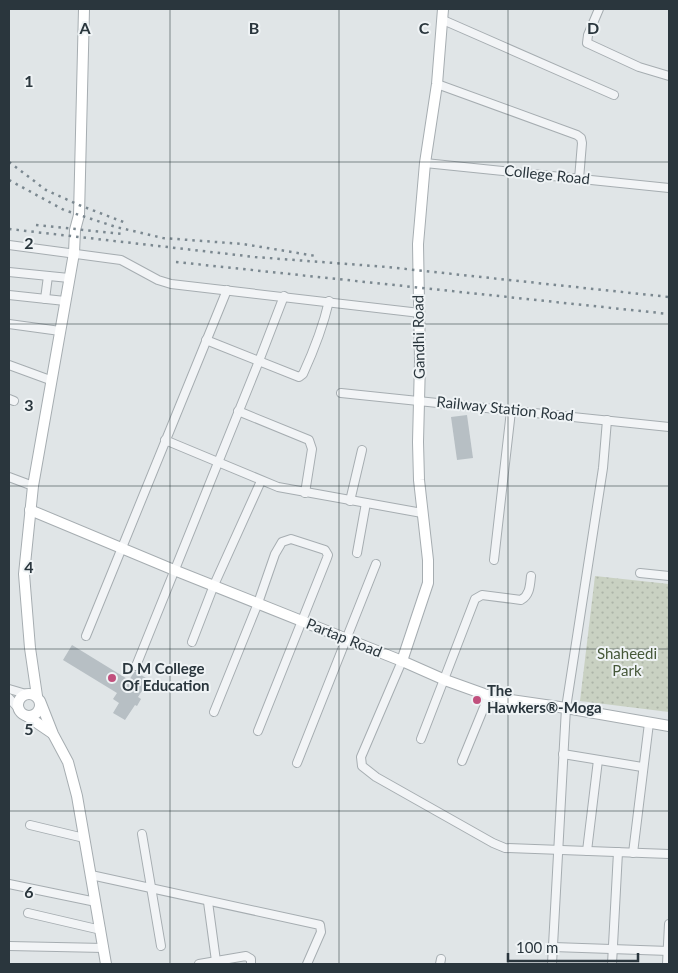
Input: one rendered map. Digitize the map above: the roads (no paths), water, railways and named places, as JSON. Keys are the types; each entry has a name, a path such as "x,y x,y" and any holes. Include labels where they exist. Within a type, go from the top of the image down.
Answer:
{"street":[{"path":"27,716 38,712 40,707 30,648 24,574 32,486 74,253 79,215 84,9"},
{"name":"Gandhi Road","path":"402,661 428,583 428,560 422,514 418,442 420,312 418,244 425,163 437,84 444,9"},
{"path":"599,9 588,35 587,43 639,67 669,76"},
{"path":"443,20 614,95"},
{"path":"437,84 577,134 581,138 582,143 579,179"},
{"name":"College Road","path":"425,163 669,188"},
{"path":"9,245 121,260 158,280 171,284 420,312"},
{"path":"9,272 69,278"},
{"path":"45,299 48,276"},
{"path":"86,636 227,290"},
{"path":"9,295 65,301"},
{"path":"136,666 284,296"},
{"path":"206,340 296,377 301,376 319,339 329,301"},
{"path":"9,324 60,331"},
{"path":"9,365 50,380"},
{"name":"Railway Station Road","path":"341,393 669,427"},
{"path":"494,560 511,410"},
{"path":"238,411 310,440 312,449 305,493"},
{"path":"552,964 566,708 603,468 608,420"},
{"path":"165,440 278,488 422,514"},
{"path":"350,501 362,450"},
{"path":"9,477 32,486"},
{"path":"192,642 214,585 261,481"},
{"path":"357,553 366,504"},
{"name":"Partap Road","path":"30,510 174,570 346,638 444,680 505,699 669,726"},
{"path":"214,712 258,603 275,554 282,542 291,540 322,548 328,556 258,731"},
{"path":"296,764 376,564"},
{"path":"640,573 669,576"},
{"path":"421,739 475,599 482,595 521,600 525,598 528,592 532,576"},
{"path":"402,661 362,752 360,762 362,766 376,777 505,848 669,854"},
{"path":"9,689 32,694 39,699 53,734 68,762 77,796 106,964"},
{"path":"18,708 18,702 26,694"},
{"path":"462,761 489,695"},
{"path":"9,698 21,713 53,734"},
{"path":"633,853 642,767 649,723"},
{"path":"564,754 642,767"},
{"path":"587,851 598,760"},
{"path":"30,825 84,838"},
{"path":"142,834 161,946"},
{"path":"612,964 618,852"},
{"path":"91,876 320,925 321,932 307,964"},
{"path":"9,884 96,902"},
{"path":"208,902 216,961"},
{"path":"28,914 100,930"},
{"path":"667,964 669,924"},
{"path":"9,946 104,948"},
{"path":"553,947 668,951"},
{"path":"199,964 246,956 251,960 252,964"}],"railway":[{"path":"9,162 46,190 126,223"},
{"path":"9,180 64,210 116,227 163,238 243,244 316,256"},
{"path":"36,225 123,234"},
{"path":"9,229 255,257 387,267 669,297"},
{"path":"176,262 669,314"}],"place":[{"name":"D M College Of Education","path":"112,678"},
{"name":"The Hawkers®-Moga","path":"477,700"}],"park label":[{"name":"Shaheedi Park","path":"627,662"}]}
